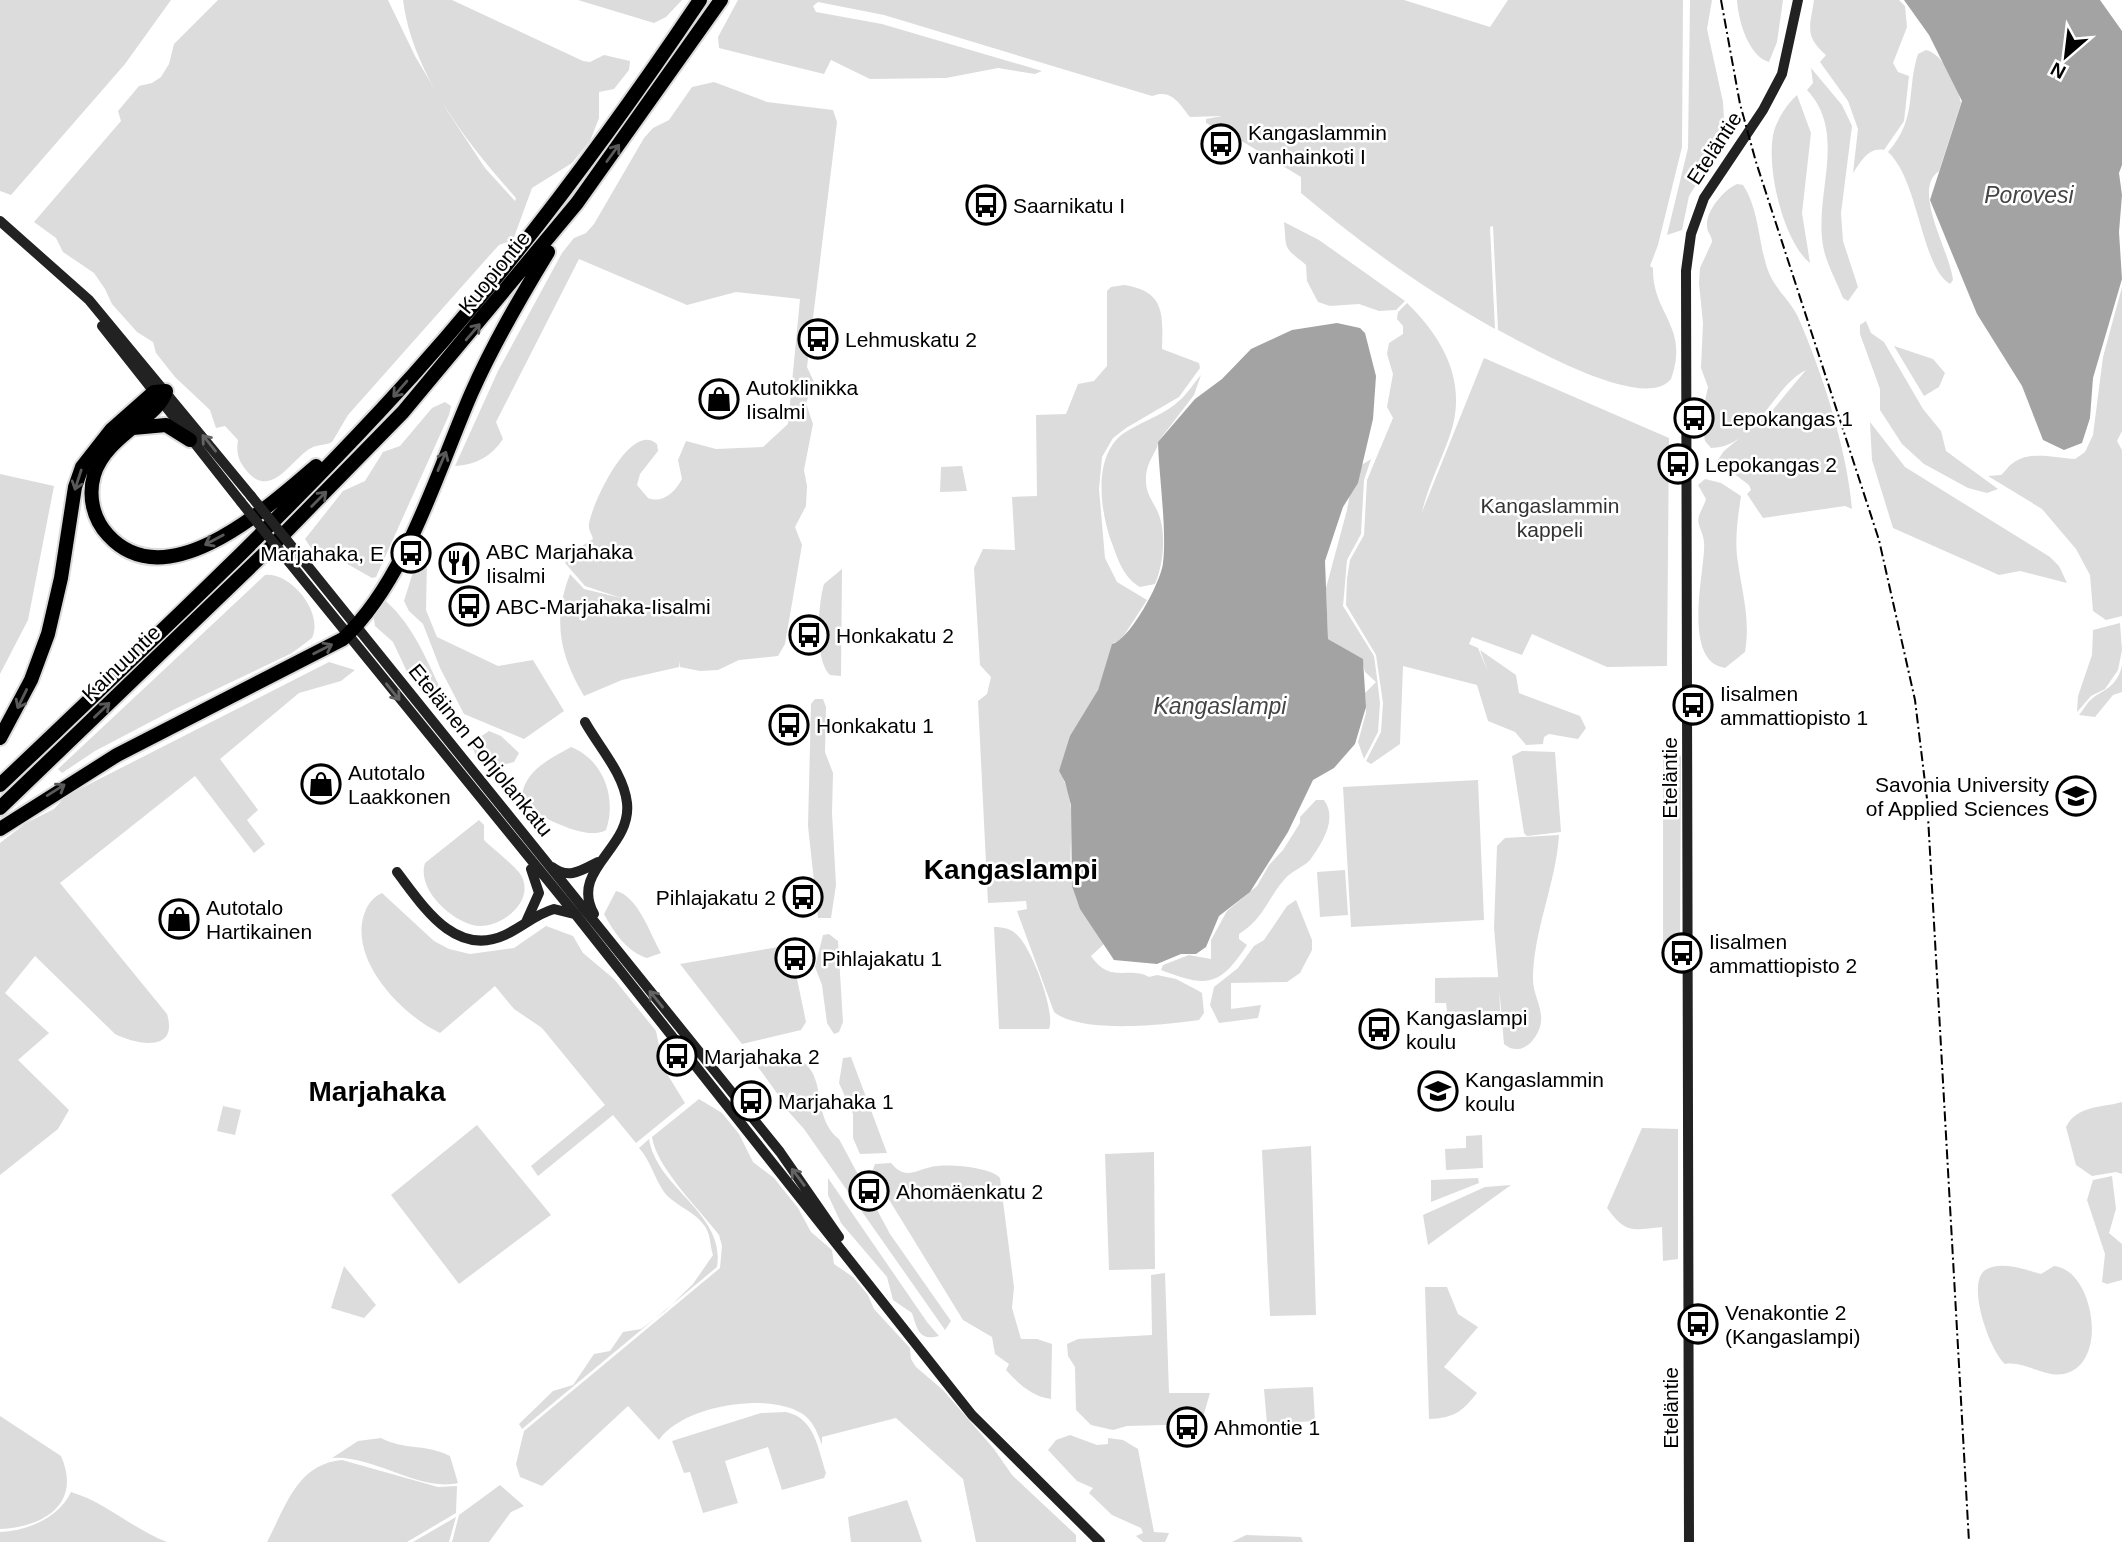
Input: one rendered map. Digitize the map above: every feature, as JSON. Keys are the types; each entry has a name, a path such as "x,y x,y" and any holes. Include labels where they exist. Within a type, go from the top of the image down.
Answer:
{"highway":[{"name":"Kuopiontie","path":"260,536 383,408 551,208 700,0"},
{"name":"Kuopiontie","path":"271,547 403,412 578,203 721,0"},
{"path":"0,829 117,755 352,631 404,550 499,335 578,203"},
{"path":"160,395 125,430 97,465 91,489 94,512 107,534 129,551 162,557 205,545 242,525 277,499 383,408"},
{"path":"0,738 31,680 48,634 61,578 75,487 82,467 111,430 160,395"},
{"path":"125,430 140,425 166,425 190,440"},
{"name":"Kainuuntie","path":"0,785 260,536"},
{"name":"Kainuuntie","path":"0,808 271,547"}],"main road":[{"name":"Eteläntie","path":"1689,1542 1686,271 1691,234 1704,198 1763,110 1782,74 1798,0"},
{"name":"Eteläinen Pohjolankatu","path":"3,223 89,300 190,440 289,562 352,631 497,811 548,864 780,1152 877,1295"},
{"name":"Eteläinen Pohjolankatu","path":"160,395 251,496 298,554 352,631"},
{"path":"585,722 619,777 627,801 622,834 589,877 586,890 588,903 607,939"},
{"name":"Eteläinen Pohjolankatu","path":"497,811 520,849 576,915 972,1415 1100,1542"},
{"path":"520,849 536,879 539,893 526,922"},
{"path":"548,864 558,872 578,873 603,859"},
{"path":"397,872 437,922 456,935 489,940 554,909 576,915"}],"green space":[{"path":"0,0 171,0 125,64 11,195 0,191"},
{"path":"218,0 388,0 415,56 448,112 485,168 515,201 516,198 462,131 430,81 408,28 403,0 452,0 583,61 590,62 604,55 630,61 629,70 614,89 599,92 599,118 590,141 572,163 532,188 513,240 499,245 489,256 348,415 332,442 311,448 280,475 264,481 255,478 246,470 238,456 238,440 225,426 216,428 210,410 175,377 156,353 153,342 137,332 112,304 94,273 63,252 56,238 34,222 121,121 118,111 139,86 152,83 161,77 169,64 174,44"},
{"path":"578,0 682,0 666,17 654,23"},
{"path":"738,0 1404,0 1490,27 1508,0 1683,0 1682,147 1658,245 1650,266 1653,268 1658,298 1676,346 1676,361 1671,379 1657,387 1637,388 1613,383 1559,362 1498,330 1493,226 1490,227 1495,329 1395,266 1347,230 1301,193 1301,177 1206,123 1206,119 1222,116 1190,117 1175,99 1165,94 1152,96 884,15 818,2 813,6 816,12 882,24 1042,71 1035,74 998,68 946,78 870,79 831,60 824,74 719,48 718,37"},
{"path":"1690,0 1712,0 1707,29 1723,102 1725,139 1689,196 1682,230 1667,235 1688,148"},
{"path":"1737,0 1783,0 1777,42 1769,62 1750,45 1739,17"},
{"path":"1814,0 1899,0 1905,6 1907,27 1893,63 1898,72 1909,76 1904,121 1884,150 1869,153 1853,173 1858,129 1848,101 1820,62 1826,55 1811,36"},
{"path":"1926,50 1944,64 1957,88 1961,103 1939,171 1931,180 1929,192 1934,222 1953,280 1950,284 1940,275 1932,260 1907,182 1888,152 1904,128 1914,67 1918,54"},
{"path":"1811,68 1842,105 1852,126 1841,213 1843,241 1858,287 1848,301 1843,298 1823,246 1822,219 1828,142 1819,106 1807,90 1813,83"},
{"path":"714,82 767,102 833,110 837,122 807,367 814,382 806,403 813,424 804,470 807,486 806,506 795,527 802,545 785,644 778,656 739,660 718,670 700,671 680,667 680,661 679,667 622,680 584,696 569,666 561,637 561,607 570,574 584,589 621,598 585,586 565,563 574,551 593,539 589,524 605,483 625,453 636,443 647,440 657,444 658,451 640,474 637,485 648,498 664,498 682,479 678,460 686,441 716,449 763,447 788,424 800,299 736,292 687,305 579,259 496,422 503,439 483,458 470,464 455,466 498,371 562,253 574,238 586,233 594,224 644,138 653,128 669,120 692,87"},
{"path":"1797,95 1811,133 1802,213 1810,263 1800,253 1784,221 1772,163 1774,131 1780,116"},
{"path":"1737,184 1743,185 1753,206 1769,273 1798,317 1816,362 1839,436 1852,509 1845,506 1763,518 1747,494 1751,490 1749,485 1717,461 1724,451 1740,438 1727,445 1711,448 1705,441 1701,420 1708,387 1701,368 1703,323 1700,268 1712,242 1707,228 1709,214 1722,196","holes":["1806,370 1771,412 1742,436 1783,389"]},
{"path":"1284,222 1319,240 1405,301 1396,310 1379,311 1359,304 1330,306 1318,302 1307,281 1306,265 1287,247"},
{"path":"1124,285 1147,293 1159,306 1162,349 1199,363 1200,368 1179,397 1113,438 1102,457 1099,489 1105,558 1117,582 1147,600 1121,640 1113,643 1098,690 1059,771 1066,785 1071,812 1071,868 1074,890 1080,906 1104,944 1091,956 1098,965 1113,972 1176,979 1202,993 1204,1013 1199,1020 1103,1026 1067,1019 1054,1012 1017,911 1027,909 1026,901 988,903 978,701 987,694 991,677 980,665 974,568 983,549 1015,550 1012,497 1037,496 1036,415 1066,414 1078,384 1094,381 1107,366 1107,291 1111,287"},
{"path":"2122,287 2122,431 2117,441 2122,450 2122,616 2106,620 2093,611 2090,575 2076,549 2042,509 1988,476 2001,475 2013,463 2028,457 2075,459 2085,452 2093,435 2103,357"},
{"name":"Kangaslammin kappeli","path":"1407,303 1442,347 1454,380 1456,398 1450,435 1422,512 1484,358 1669,438 1667,666 1607,667 1532,634 1522,655 1472,637 1469,644 1478,648 1488,672 1480,650 1516,675 1519,693 1580,716 1586,728 1578,739 1549,734 1544,737 1543,744 1526,745 1515,732 1488,721 1477,685 1403,666 1400,744 1371,764 1366,761 1381,732 1383,703 1376,655 1346,605 1347,579 1350,560 1364,535 1367,480 1393,418 1387,407 1393,374 1387,354 1389,343 1403,334 1403,326 1397,319 1398,312"},
{"path":"1866,321 1871,333 1884,342 1923,409 1941,431 1946,451 1998,489 1987,493 1968,488 1924,464 1902,444 1880,410 1880,389 1860,334 1860,325"},
{"path":"1894,346 1933,359 1945,373 1939,387 1924,396"},
{"path":"1201,375 1194,395 1158,442 1147,468 1146,487 1160,518 1163,552 1155,584 1140,587 1124,572 1110,538 1103,509 1104,464 1117,439 1174,405"},
{"path":"445,402 451,406 449,415 376,577 372,578 321,549 311,548 305,539 343,491 365,481 383,452 400,446 432,408"},
{"path":"1870,422 1905,467 2050,557 2059,566 2067,583 2020,571 1999,575 1893,528 1872,460"},
{"path":"1371,459 1364,480 1361,534 1347,560 1343,606 1374,656 1380,703 1378,732 1364,759 1358,742 1366,713 1365,693 1376,682 1365,672 1362,659 1328,639 1326,588 1347,510 1354,470"},
{"path":"962,466 967,491 940,492 941,467"},
{"path":"0,474 54,486 28,620 0,674"},
{"path":"1705,479 1721,483 1741,496 1736,548 1747,639 1745,652 1725,668 1712,662 1704,651 1698,617 1704,546 1698,522 1706,499 1698,485"},
{"path":"418,556 427,560 426,610 437,637 498,666 533,660 564,711 524,739 464,714 440,668 423,624 409,611 404,601"},
{"path":"842,569 841,676 830,675 825,668 819,645 819,631 824,584"},
{"path":"265,575 285,580 303,596 313,617 312,638 292,653 177,708 95,751 62,773 58,769"},
{"path":"381,597 392,606 409,628 441,690 438,694 422,692 409,676 393,642 375,626 373,613"},
{"path":"2120,623 2122,650 2118,670 2105,689 2091,696 2077,712 2078,696 2092,655 2093,630"},
{"path":"329,662 355,670 341,681 299,693 220,759 258,810 247,820 265,844 254,853 195,776 60,883 167,1014 169,1027 167,1035 161,1041 153,1043 133,1041 115,1034 35,956 5,993 49,1033 18,1060 69,1110 58,1129 0,1175 0,843 26,823 54,809 66,796"},
{"path":"2122,665 2122,692 2113,695 2095,717 2079,715 2092,699 2115,681"},
{"path":"815,699 823,699 826,707 825,752 833,773 836,885 831,918 818,918 808,826 811,704"},
{"path":"489,731 501,736 519,753 514,762 495,767 477,759 471,743"},
{"path":"571,747 592,761 605,782 610,806 606,830 587,833 576,830 522,805 522,794 530,776"},
{"path":"1522,751 1555,752 1561,832 1527,836 1524,833 1512,756"},
{"path":"1663,751 1681,756 1680,950 1663,962"},
{"path":"1478,780 1484,920 1351,927 1343,787"},
{"path":"1316,800 1324,800 1328,807 1329,823 1323,839 1310,860 1287,877 1259,915 1239,934 1239,939 1247,945 1228,969 1210,980 1201,981 1161,970 1163,965 1189,955 1211,959 1211,940 1227,911 1257,886 1300,823 1300,817"},
{"path":"479,820 484,825 484,840 520,873 525,886 520,904 506,918 479,926 459,919 439,904 426,884 424,873 425,863"},
{"path":"1559,835 1534,962 1533,980 1541,1015 1540,1027 1526,1046 1521,1049 1510,1048 1504,1044 1494,928 1497,846 1505,838"},
{"path":"1345,870 1348,915 1320,917 1317,872"},
{"path":"616,891 624,894 637,908 661,953 647,958 633,951 616,934 604,914"},
{"path":"382,893 434,941 449,949 470,954 514,948 546,926 573,936 583,953 614,979 656,1031 664,1069 685,1103 636,1143 613,1115 538,1176 531,1166 605,1105 542,1028 514,1009 495,986 440,1033 425,1025 396,1001 373,969 365,952 362,935 366,910 372,900"},
{"path":"1296,900 1312,940 1312,950 1300,973 1287,982 1231,983 1231,1009 1261,1005 1258,1018 1219,1023 1210,1005 1214,987 1238,968 1254,946 1264,940 1287,906"},
{"path":"994,927 1014,932 1030,955 1046,996 1049,1029 999,1029"},
{"path":"829,934 838,941 843,1022 839,1032 834,1034 827,1023 822,985 815,967 823,935"},
{"path":"790,945 806,1022 801,1030 742,1044 680,964"},
{"path":"1499,977 1500,1011 1447,1012 1446,1003 1435,1003 1435,978"},
{"path":"761,1053 786,1055 803,1062 812,1072 828,1127 839,1139 890,1234 951,1321 945,1330 804,1129 779,1101 779,1096 758,1067 764,1058"},
{"path":"851,1057 887,1153 860,1154 853,1138 853,1114 839,1083 843,1058"},
{"path":"699,1099 722,1113 739,1134 753,1162 774,1178 798,1208 811,1232 832,1250 834,1264 853,1277 868,1295 874,1309 910,1348 911,1359 916,1367 943,1390 994,1449 1012,1475 1076,1535 1076,1542 976,1542 963,1479 896,1418 822,1437 822,1445 812,1423 801,1413 786,1407 747,1403 705,1411 686,1418 670,1428 659,1440 628,1406 542,1486 520,1477 516,1464 524,1431 720,1268 722,1246 719,1235 670,1175 655,1149 652,1137"},
{"path":"2122,1102 2122,1174 2116,1172 2092,1176 2076,1165 2066,1127 2083,1111"},
{"path":"223,1106 241,1110 235,1135 217,1131"},
{"path":"477,1125 551,1215 459,1284 391,1195"},
{"path":"1642,1128 1678,1129 1678,1259 1663,1261 1662,1227 1630,1228 1619,1222 1607,1208"},
{"path":"1482,1135 1483,1168 1446,1170 1445,1149 1466,1148 1466,1136"},
{"path":"649,1139 664,1172 702,1216 717,1248 717,1267 671,1305 693,1284 713,1255 709,1235 702,1222 664,1192 639,1148"},
{"path":"1311,1146 1316,1315 1270,1316 1262,1150"},
{"path":"1154,1152 1155,1269 1109,1270 1105,1154"},
{"path":"891,1163 905,1173 938,1166 957,1166 988,1171 1000,1178 1014,1287 1012,1308 1021,1339 1037,1339 1052,1344 1051,1399 1032,1392 1021,1384 1006,1370 1009,1364 995,1354 992,1337 963,1320 872,1172 875,1164"},
{"path":"2112,1176 2116,1209 2109,1233 2122,1244 2122,1280 2107,1284 2102,1282 2105,1254 2087,1200 2093,1180"},
{"path":"828,1178 939,1336 923,1335 917,1328 912,1313 893,1300 887,1277 841,1223 828,1195"},
{"path":"1478,1178 1479,1183 1431,1202 1431,1180"},
{"path":"1511,1185 1428,1245 1423,1215 1485,1187"},
{"path":"344,1266 376,1305 364,1318 331,1308"},
{"path":"2000,1266 2041,1274 2054,1266 2067,1271 2077,1281 2085,1296 2092,1330 2090,1347 2083,1361 2072,1371 2063,1374 2005,1364 1993,1346 1982,1316 1978,1287 1981,1276 1987,1269"},
{"path":"1165,1273 1169,1393 1210,1393 1201,1424 1127,1426 1113,1430 1091,1425 1076,1410 1075,1367 1068,1356 1067,1344 1078,1339 1152,1335 1151,1275"},
{"path":"1425,1287 1447,1287 1458,1314 1478,1327 1444,1367 1477,1393 1457,1413 1429,1419"},
{"path":"655,1318 522,1429 519,1424 553,1391 573,1385 594,1354 610,1351 623,1332 641,1329"},
{"path":"1313,1387 1315,1421 1267,1424 1264,1389"},
{"path":"786,1412 803,1421 814,1436 826,1473 824,1478 782,1490 768,1447 725,1461 738,1503 703,1513 690,1472 684,1473 672,1441 761,1413"},
{"path":"0,1416 61,1456 67,1487 63,1500 44,1518 31,1524 0,1529"},
{"path":"1070,1435 1097,1445 1108,1444 1108,1438 1123,1440 1138,1449 1154,1532 1169,1533 1165,1542 1143,1542 1136,1536 1143,1533 1141,1528 1112,1515 1089,1493 1093,1488 1077,1481 1048,1450 1056,1440"},
{"path":"381,1438 450,1456 458,1483 428,1482 364,1462 332,1458 358,1441"},
{"path":"342,1460 438,1487 457,1486 456,1513 407,1542 267,1542 287,1501 304,1478 314,1469"},
{"path":"500,1485 524,1506 511,1512 489,1542 452,1542 459,1515"},
{"path":"71,1492 96,1502 167,1542 0,1542 0,1532 31,1526 50,1516 66,1501"},
{"path":"907,1500 922,1542 851,1542 848,1517"},
{"path":"456,1517 449,1542 413,1542"},
{"path":"1246,1535 1301,1537 1303,1542 1232,1542"}],"water":[{"name":"Porovesi","path":"1904,0 2100,0 2122,31 2122,165 2119,173 2122,195 2119,232 2122,279 2093,378 2090,418 2082,443 2064,450 2043,440 2022,386 1977,314 1930,200 1962,101 1929,35"},
{"name":"Kangaslampi","path":"1337,323 1360,328 1365,333 1376,376 1373,419 1358,483 1343,507 1325,561 1328,639 1363,659 1366,707 1355,744 1334,768 1313,780 1288,832 1250,892 1219,916 1206,947 1196,954 1181,954 1157,964 1114,960 1080,909 1072,886 1071,805 1059,771 1070,736 1098,690 1112,644 1136,622 1161,572 1164,535 1158,442 1195,399 1222,379 1251,349 1292,330"}],"railway":[{"path":"1721,0 1740,104 1756,162 1879,540 1915,700 1927,799 1969,1542"}],"place":[{"name":"Kangaslammin vanhainkoti I","path":"1221,144"},
{"name":"Saarnikatu I","path":"986,205"},
{"name":"Lehmuskatu 2","path":"818,339"},
{"name":"Autoklinikka Iisalmi","path":"719,399"},
{"name":"Lepokangas 1","path":"1694,418"},
{"name":"Lepokangas 2","path":"1678,464"},
{"name":"Marjahaka, E","path":"411,553"},
{"name":"ABC Marjahaka Iisalmi","path":"459,563"},
{"name":"ABC-Marjahaka-Iisalmi","path":"469,606"},
{"name":"Honkakatu 2","path":"809,635"},
{"name":"Iisalmen ammattiopisto 1","path":"1693,705"},
{"name":"Honkakatu 1","path":"789,725"},
{"name":"Autotalo Laakkonen","path":"321,784"},
{"name":"Savonia University of Applied Sciences","path":"2076,796"},
{"name":"Pihlajakatu 2","path":"803,897"},
{"name":"Autotalo Hartikainen","path":"179,919"},
{"name":"Iisalmen ammattiopisto 2","path":"1682,953"},
{"name":"Pihlajakatu 1","path":"795,958"},
{"name":"Kangaslampi koulu","path":"1379,1029"},
{"name":"Marjahaka 2","path":"677,1056"},
{"name":"Kangaslammin koulu","path":"1438,1091"},
{"name":"Marjahaka 1","path":"751,1101"},
{"name":"Ahomäenkatu 2","path":"869,1191"},
{"name":"Venakontie 2 (Kangaslampi)","path":"1698,1324"},
{"name":"Ahmontie 1","path":"1187,1427"}],"district":[{"name":"Kangaslampi","path":"1011,869"},
{"name":"Marjahaka","path":"377,1091"}]}
